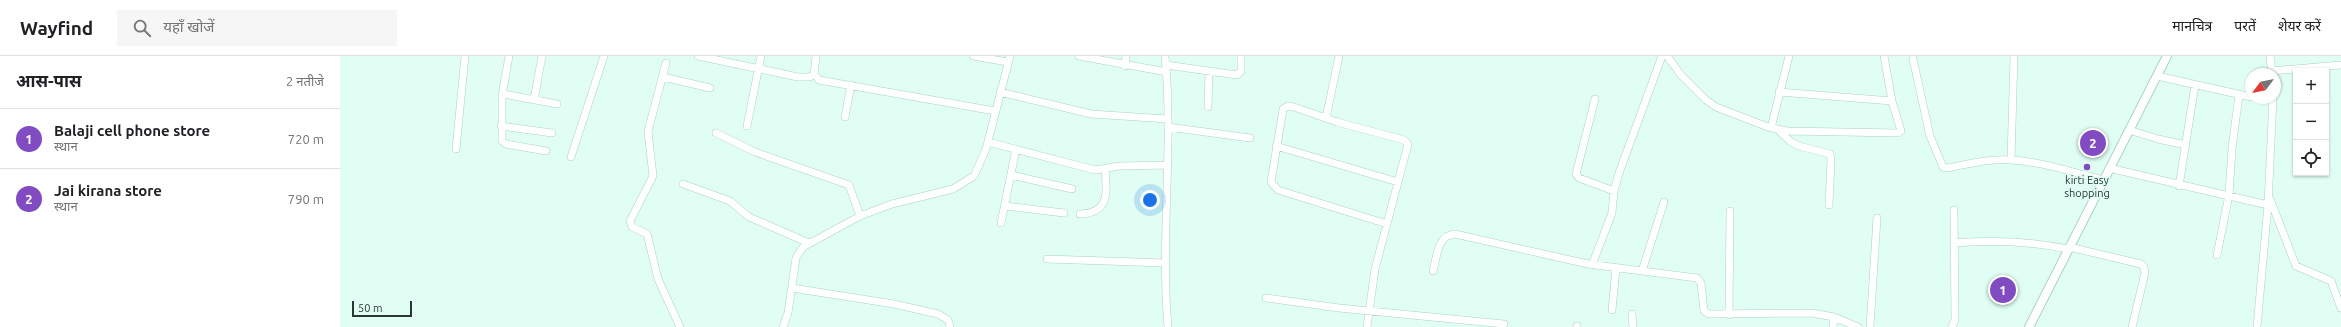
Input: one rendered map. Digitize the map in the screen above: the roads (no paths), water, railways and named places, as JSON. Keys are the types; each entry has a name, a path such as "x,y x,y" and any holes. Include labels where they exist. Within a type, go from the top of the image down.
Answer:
{"street":[{"path":"456,149 465,56"},
{"path":"509,56 503,94 501,138 504,143 546,151"},
{"path":"534,100 542,56"},
{"path":"571,156 604,56"},
{"path":"698,56 798,77 810,77 814,74"},
{"path":"747,126 761,56"},
{"path":"816,56 814,74 819,80 994,111"},
{"path":"783,327 788,313 796,258 803,247 860,216 892,204 945,192 970,181 993,143 994,111 1009,59 973,56"},
{"path":"1079,56 1125,66 1238,74 1241,71 1241,56"},
{"path":"1125,66 1126,56"},
{"path":"1164,56 1168,119 1166,165 1166,263 1168,327"},
{"path":"1326,118 1339,56"},
{"path":"1592,265 1612,213 1614,191 1662,56"},
{"path":"1667,56 1681,75 1706,100 1716,106 1774,129 1799,146 1830,154 1829,205"},
{"path":"1774,129 1779,92 1789,56"},
{"path":"1774,129 1898,133 1901,131 1892,101 1884,56"},
{"path":"2012,160 2014,56"},
{"path":"2029,327 2167,56"},
{"path":"2270,56 2271,68"},
{"path":"1913,59 1930,136 1943,167 1947,168 1985,161 2012,160 2042,164 2103,180"},
{"path":"666,63 648,131 653,176 630,221 632,227 647,234 658,279 680,327"},
{"path":"2281,72 2340,65"},
{"path":"1208,107 1209,71"},
{"path":"2157,76 2245,96"},
{"path":"663,77 710,88"},
{"path":"845,117 851,85"},
{"path":"2179,186 2195,85"},
{"path":"1000,92 1091,114 1168,119"},
{"path":"1779,92 1892,101"},
{"path":"503,94 557,104"},
{"path":"2217,255 2229,195 2232,148 2239,95"},
{"path":"1595,99 1576,174 1580,178 1614,191"},
{"path":"2257,327 2269,196 2271,104"},
{"path":"1367,327 1376,269 1407,148 1406,142 1294,107 1285,106 1281,112 1271,182 1276,188 1387,224"},
{"path":"501,126 552,133"},
{"path":"1168,127 1250,138"},
{"path":"2129,130 2186,145"},
{"path":"716,133 755,152 849,184 860,216"},
{"path":"993,143 1083,168 1105,170 1119,166 1166,165"},
{"path":"1276,146 1398,182"},
{"path":"1001,223 1016,150"},
{"path":"2110,168 2179,186 2229,195 2268,206"},
{"path":"1080,214 1094,211 1104,202 1107,189 1105,170"},
{"path":"1011,175 1072,189"},
{"path":"683,184 730,201 749,217 809,243"},
{"path":"2269,196 2296,266 2331,281 2341,308"},
{"path":"1642,271 1664,202"},
{"path":"1005,206 1064,213"},
{"path":"1952,327 1955,320 1954,210"},
{"path":"1729,316 1730,211"},
{"path":"1870,327 1877,218"},
{"path":"1433,271 1441,242 1447,236 1456,234 1592,265 1699,278 1704,311 1709,314 1729,316 1812,313 1834,317 1858,327"},
{"path":"1954,243 2004,241 2030,242 2069,248 2141,264 2144,267 2145,273 2132,327"},
{"path":"1047,259 1166,263"},
{"path":"1612,310 1616,268"},
{"path":"792,288 894,304 938,314 948,320 950,327"},
{"path":"1266,298 1478,324 1504,324"},
{"path":"1632,314 1633,327"},
{"path":"1833,327 1834,317"}],"place":[{"name":"Jai kirana store","path":"2093,143"},
{"name":"kirti Easy shopping","path":"2087,167"},
{"name":"Balaji cell phone store","path":"2003,290"}]}
